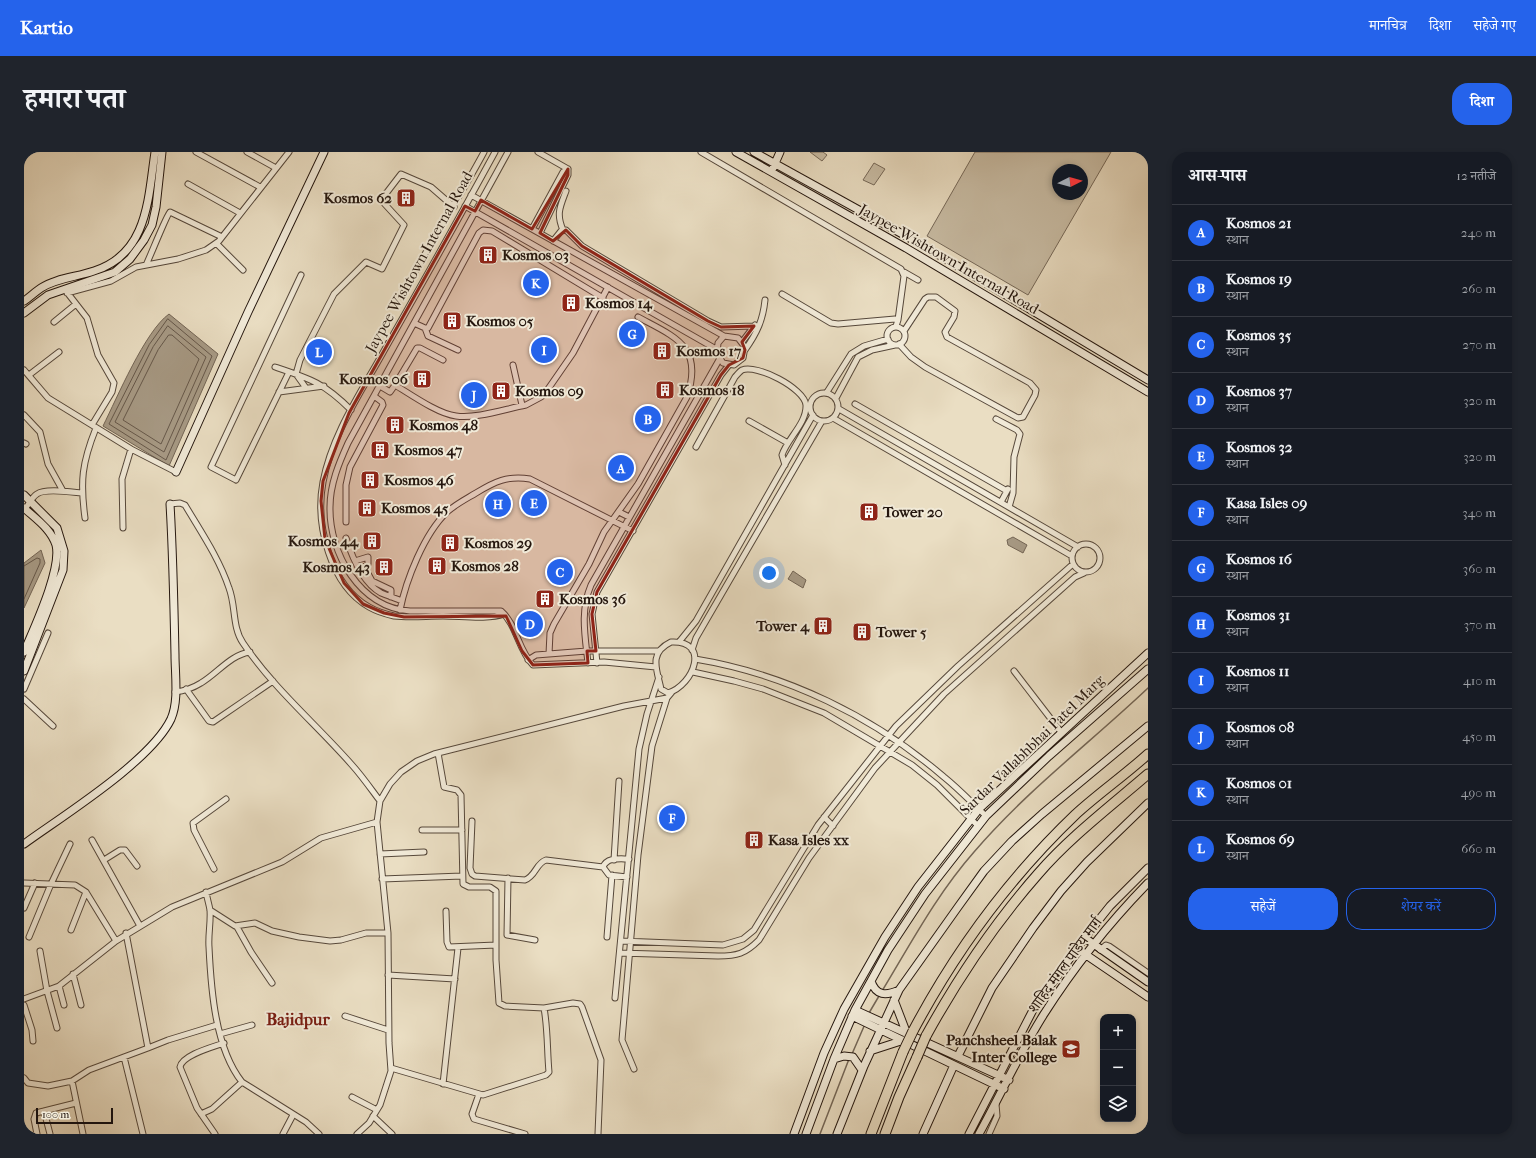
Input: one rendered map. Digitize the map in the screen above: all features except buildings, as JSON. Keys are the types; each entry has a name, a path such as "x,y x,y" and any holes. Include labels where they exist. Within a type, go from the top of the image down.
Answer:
{"highway":[{"path":"871,1134 904,1052 908,1035 958,954 1030,860 1077,814 1148,754"},
{"path":"885,1134 898,1097 926,1036 970,961 1038,873 1087,826 1148,774"}],"street":[{"path":"24,301 42,287 103,268 114,263 124,254 140,231 146,215 155,152"},
{"path":"66,291 115,272 137,250 152,225 156,206 162,152"},
{"path":"196,152 260,187"},
{"path":"247,152 276,168"},
{"path":"24,313 36,302 48,295 107,283 133,268 206,250 222,237 289,152"},
{"path":"24,370 48,398 130,448 176,472 248,312 324,152"},
{"path":"412,277 440,226 454,207 484,152"},
{"name":"Jaypee Wishtown Internal Road","path":"495,152 351,410 329,460 323,481 320,501 322,522 332,560 344,583 353,594 373,609 394,616 476,616 504,614"},
{"name":"Jaypee Wishtown Internal Road","path":"504,614 499,610 400,610 387,607 359,586 349,573 340,555 331,525 330,506 337,466 357,425 380,386 508,152"},
{"path":"538,152 568,169"},
{"path":"701,152 918,280"},
{"name":"Jaypee Wishtown Internal Road","path":"736,152 906,248 1148,392"},
{"name":"Jaypee Wishtown Internal Road","path":"754,152 767,156 775,164 924,246 1148,380"},
{"path":"771,173 780,152"},
{"path":"762,167 767,156"},
{"path":"532,229 562,172 568,169"},
{"path":"540,233 568,175 568,169"},
{"path":"296,374 300,360 334,294 366,262 382,269 404,225 381,200 401,174 431,187 454,207"},
{"path":"188,184 240,213"},
{"path":"566,191 558,219 563,230 566,230 582,246 721,327 754,326 760,324"},
{"path":"471,195 724,336 733,336 742,342 746,350"},
{"path":"465,206 716,349 719,360 629,517 586,597 583,612 588,663"},
{"path":"146,265 160,237 166,217 170,212 222,237"},
{"path":"425,328 428,328 479,233 483,230 492,231 603,298"},
{"path":"554,241 563,230"},
{"path":"216,243 243,270"},
{"path":"888,339 888,331 896,326 898,320 904,272"},
{"path":"289,372 236,480 211,467 301,275"},
{"path":"42,287 48,295"},
{"path":"395,385 454,416 465,417 535,401 546,392 573,352 608,287"},
{"path":"66,291 87,318 98,355 114,383 112,392 94,427 85,455 81,493 85,518"},
{"path":"782,294 831,323 898,320"},
{"path":"827,392 851,354 864,346 888,339 897,345 911,357 926,367 1018,418 1023,417 1035,395 1036,390 1030,384 947,337 945,332 954,317 955,311 936,297 928,296 904,331 905,340 897,345 872,350 858,357 836,398"},
{"path":"597,663 592,614 597,592 721,375 729,365 740,362 743,358 746,350 758,331 764,314 764,300"},
{"path":"54,322 76,304"},
{"path":"549,654 552,629 589,564 604,532 641,478 687,397 690,386 689,358 686,349 676,338 638,317"},
{"path":"414,323 425,328 428,336 458,350"},
{"path":"742,342 754,326"},
{"path":"896,326 904,331"},
{"path":"676,338 681,328"},
{"path":"716,349 724,336"},
{"path":"380,386 390,392 417,348 420,348 443,360"},
{"path":"29,375 59,352"},
{"path":"719,360 729,365"},
{"path":"513,365 522,405"},
{"path":"275,367 324,386 335,394 351,410"},
{"path":"696,446 735,377 742,370 752,369 768,373 800,392 804,398 806,404 804,416 782,455 785,465"},
{"path":"296,374 306,388"},
{"path":"279,392 324,386"},
{"path":"822,421 813,415 810,410 812,399 821,392 827,392 836,398 839,409 1078,547"},
{"path":"346,522 346,485 350,468 383,405 382,402 374,396"},
{"path":"855,404 1007,491"},
{"path":"692,650 696,638 822,421 833,418 839,409"},
{"path":"24,415 40,432 48,464 63,491"},
{"path":"679,642 696,621 813,415"},
{"path":"833,418 1072,556"},
{"path":"996,419 1017,430 1020,434 1014,457 1012,484 1013,494 1009,507"},
{"path":"749,421 788,443"},
{"path":"123,528 121,483 130,448"},
{"path":"329,460 337,466"},
{"path":"400,610 414,566 437,524 447,512 457,504 492,483 502,479 518,477 530,479 633,531"},
{"path":"1001,502 1012,484"},
{"path":"24,652 47,595 57,557 56,545 49,531 24,509 40,492 63,491 81,493"},
{"path":"24,495 57,528 62,539 64,551 63,570 24,671"},
{"path":"24,844 117,777 142,755 159,737 171,718 174,710 175,692 174,595 170,504 180,503 185,505 206,538 230,589 238,635 250,652 273,681 352,764 380,801"},
{"path":"619,512 629,517"},
{"path":"346,538 360,569 374,588 402,601"},
{"path":"620,953 733,956 749,951 759,940 809,858 875,768 944,694 1075,577 1095,570 1101,560 1100,555 1094,546 1088,544 1078,547 1072,556 1073,564 1079,571 1084,573"},
{"path":"355,560 368,557 368,564 360,569"},
{"path":"621,941 723,945 743,939 754,930 824,818 888,736 958,666 1073,564"},
{"path":"366,570 372,582 391,590 391,596"},
{"path":"504,614 528,660 533,665 597,663 656,667"},
{"path":"24,689 48,633"},
{"path":"634,1069 622,1040 631,953 638,855 652,746 667,698 693,672 695,660 692,650 686,644 679,642 671,642 664,645 658,651 656,659 656,667 662,692 672,692"},
{"path":"528,660 532,656 587,651 658,651"},
{"path":"175,692 200,683 239,655 250,652"},
{"name":"Sardar Vallabhbhai Patel Marg","path":"794,1134 824,1053 844,1009 903,910 979,810 1061,732 1148,653"},
{"path":"695,660 735,668 820,697 899,742 945,777 986,816"},
{"name":"Sardar Vallabhbhai Patel Marg","path":"806,1134 853,1013 888,950 925,894 986,816 1049,756 1148,669"},
{"path":"1014,671 1061,732"},
{"path":"693,672 734,680 796,701 824,713 912,765 937,785 978,826"},
{"path":"615,998 639,749 651,700 659,677"},
{"path":"186,689 209,722 213,722 273,681"},
{"path":"357,1134 377,1110 386,1093 392,1068 388,1030 388,933 376,822 380,801 390,784 401,772 417,761 438,753 651,700 667,698"},
{"path":"24,699 53,726"},
{"path":"838,1134 870,1051 899,990 958,906 984,872 1012,841 1042,814 1148,726"},
{"path":"438,753 444,787 457,790 461,795 462,876 465,886 490,887 496,891 496,945 500,1003 505,1006 544,1008 573,1003 580,1004 601,1060 598,1134"},
{"path":"614,860 620,781"},
{"path":"214,869 194,830 193,823 226,799"},
{"path":"958,1056 992,988 1033,928 1061,891 1087,862 1148,803"},
{"path":"824,818 833,826"},
{"path":"472,821 470,868 472,874 475,876 525,880 531,878 539,864 546,860 603,867 607,873 627,877"},
{"path":"24,1000 59,986 126,934 172,907 282,862 321,838 376,822"},
{"path":"422,830 462,830"},
{"path":"92,840 140,926"},
{"path":"29,937 51,884 70,844"},
{"path":"104,860 120,850 125,850 137,866"},
{"path":"380,854 424,852"},
{"path":"603,867 608,861 629,859"},
{"path":"969,1134 1033,1010 1076,948 1110,906 1148,868"},
{"path":"607,937 612,875"},
{"path":"382,878 462,876"},
{"path":"508,878 507,935 535,940"},
{"path":"24,883 75,886 81,888 86,892 116,941"},
{"path":"24,908 35,883"},
{"name":"शाहिद मंगल पांडेय मार्ग","path":"980,1134 1009,1080 1019,1057 1044,1014 1116,916 1148,883"},
{"path":"71,930 86,892"},
{"path":"206,892 210,910 208,926 210,965 217,1025 235,1073 242,1082 306,1122 319,1134"},
{"path":"210,910 231,924 237,926 255,923 272,931 299,937 330,941 341,940 366,933 388,933"},
{"path":"446,911 448,946 458,948 496,945"},
{"path":"237,926 251,952 272,983"},
{"path":"126,934 148,1048"},
{"path":"1085,938 1100,950 1148,982"},
{"path":"1100,950 1106,945 1109,946 1148,973"},
{"path":"443,1084 458,948"},
{"path":"1076,948 1148,998"},
{"path":"40,951 47,992 57,1028"},
{"path":"74,974 81,1005"},
{"path":"388,975 455,979"},
{"path":"871,981 879,992 889,994 899,990"},
{"path":"59,986 64,1005"},
{"path":"894,1000 908,1035 954,1065 1004,1089"},
{"path":"24,1005 32,1030 33,1041"},
{"path":"392,1068 479,1094 485,1094 548,1074 548,1034 544,1008"},
{"path":"853,1013 881,1026 908,1035 958,1056 1009,1080"},
{"path":"345,1016 388,1030"},
{"path":"24,1078 28,1082 48,1086 72,1081 87,1071 168,1040 217,1025"},
{"path":"220,1034 252,1025"},
{"path":"870,1051 908,1035"},
{"path":"214,1134 201,1114 180,1069 180,1064 191,1056 224,1043"},
{"path":"834,1059 844,1056 853,1057 862,1070"},
{"path":"124,1057 143,1134"},
{"path":"923,1134 954,1065"},
{"path":"72,1081 83,1134"},
{"path":"201,1114 212,1109 242,1082"},
{"path":"479,1094 472,1114 474,1119 525,1134"},
{"path":"352,1097 377,1110"},
{"path":"37,1134 35,1114 76,1103"},
{"path":"989,1134 997,1116 996,1104"},
{"path":"44,1111 50,1134"},
{"path":"283,1134 293,1115"},
{"path":"373,1116 392,1134"}],"highlighted area":[{"path":"568,169 568,175 540,233 553,241 566,230 582,246 708,321 721,327 754,326 742,342 745,350 743,358 729,365 721,375 597,592 592,614 596,651 587,651 588,663 533,665 522,651 506,616 404,617 384,613 363,604 344,583 325,539 321,501 323,481 349,413 465,206 475,211 481,200 532,229"}],"shaded area":[{"path":"810,152 823,152 827,155 822,161"},
{"path":"975,152 1111,152 1088,192 1088,164 1052,164 1052,200 1083,200 1028,295 927,236"},
{"path":"874,163 885,169 874,185 863,180"}],"water":[{"path":"169,314 218,354 169,466 103,426 141,350 160,323"},
{"path":"1013,537 1027,545 1023,553 1008,545 1007,540"},
{"path":"41,550 45,563 24,608 24,563"},
{"path":"793,571 806,580 803,588 788,579"}],"waterway":[{"path":"882,991 936,902 974,852 1015,808 1148,688"},
{"path":"869,1013 879,996"},
{"path":"852,1054 865,1024"},
{"path":"820,1134 849,1059"}],"place":[{"name":"Kosmos 62","path":"406,198"},
{"name":"Kosmos 03","path":"488,255"},
{"name":"Kosmos 01","path":"536,283"},
{"name":"Kosmos 14","path":"571,303"},
{"name":"Kosmos 05","path":"452,321"},
{"name":"Kosmos 16","path":"632,334"},
{"name":"Kosmos 11","path":"544,350"},
{"name":"Kosmos 17","path":"662,351"},
{"name":"Kosmos 69","path":"319,352"},
{"name":"Kosmos 06","path":"422,379"},
{"name":"Kosmos 18","path":"665,390"},
{"name":"Kosmos 09","path":"501,391"},
{"name":"Kosmos 08","path":"474,395"},
{"name":"Kosmos 19","path":"648,419"},
{"name":"Kosmos 48","path":"395,425"},
{"name":"Kosmos 47","path":"380,450"},
{"name":"Kosmos 21","path":"621,468"},
{"name":"Kosmos 46","path":"370,480"},
{"name":"Kosmos 32","path":"534,503"},
{"name":"Kosmos 31","path":"498,504"},
{"name":"Kosmos 45","path":"367,508"},
{"name":"Tower 20","path":"869,512"},
{"name":"Kosmos 44","path":"372,541"},
{"name":"Kosmos 29","path":"450,543"},
{"name":"Kosmos 28","path":"437,566"},
{"name":"Kosmos 43","path":"384,567"},
{"name":"Kosmos 35","path":"560,572"},
{"name":"Kosmos 36","path":"545,599"},
{"name":"Kosmos 37","path":"530,624"},
{"name":"Tower 4","path":"823,626"},
{"name":"Tower 5","path":"862,632"},
{"name":"Kasa Isles 09","path":"672,818"},
{"name":"Kasa Isles xx","path":"754,840"},
{"name":"Panchsheel Balak Inter College","path":"1071,1049"}],"district":[{"name":"Bajidpur","path":"298,1019"}]}
